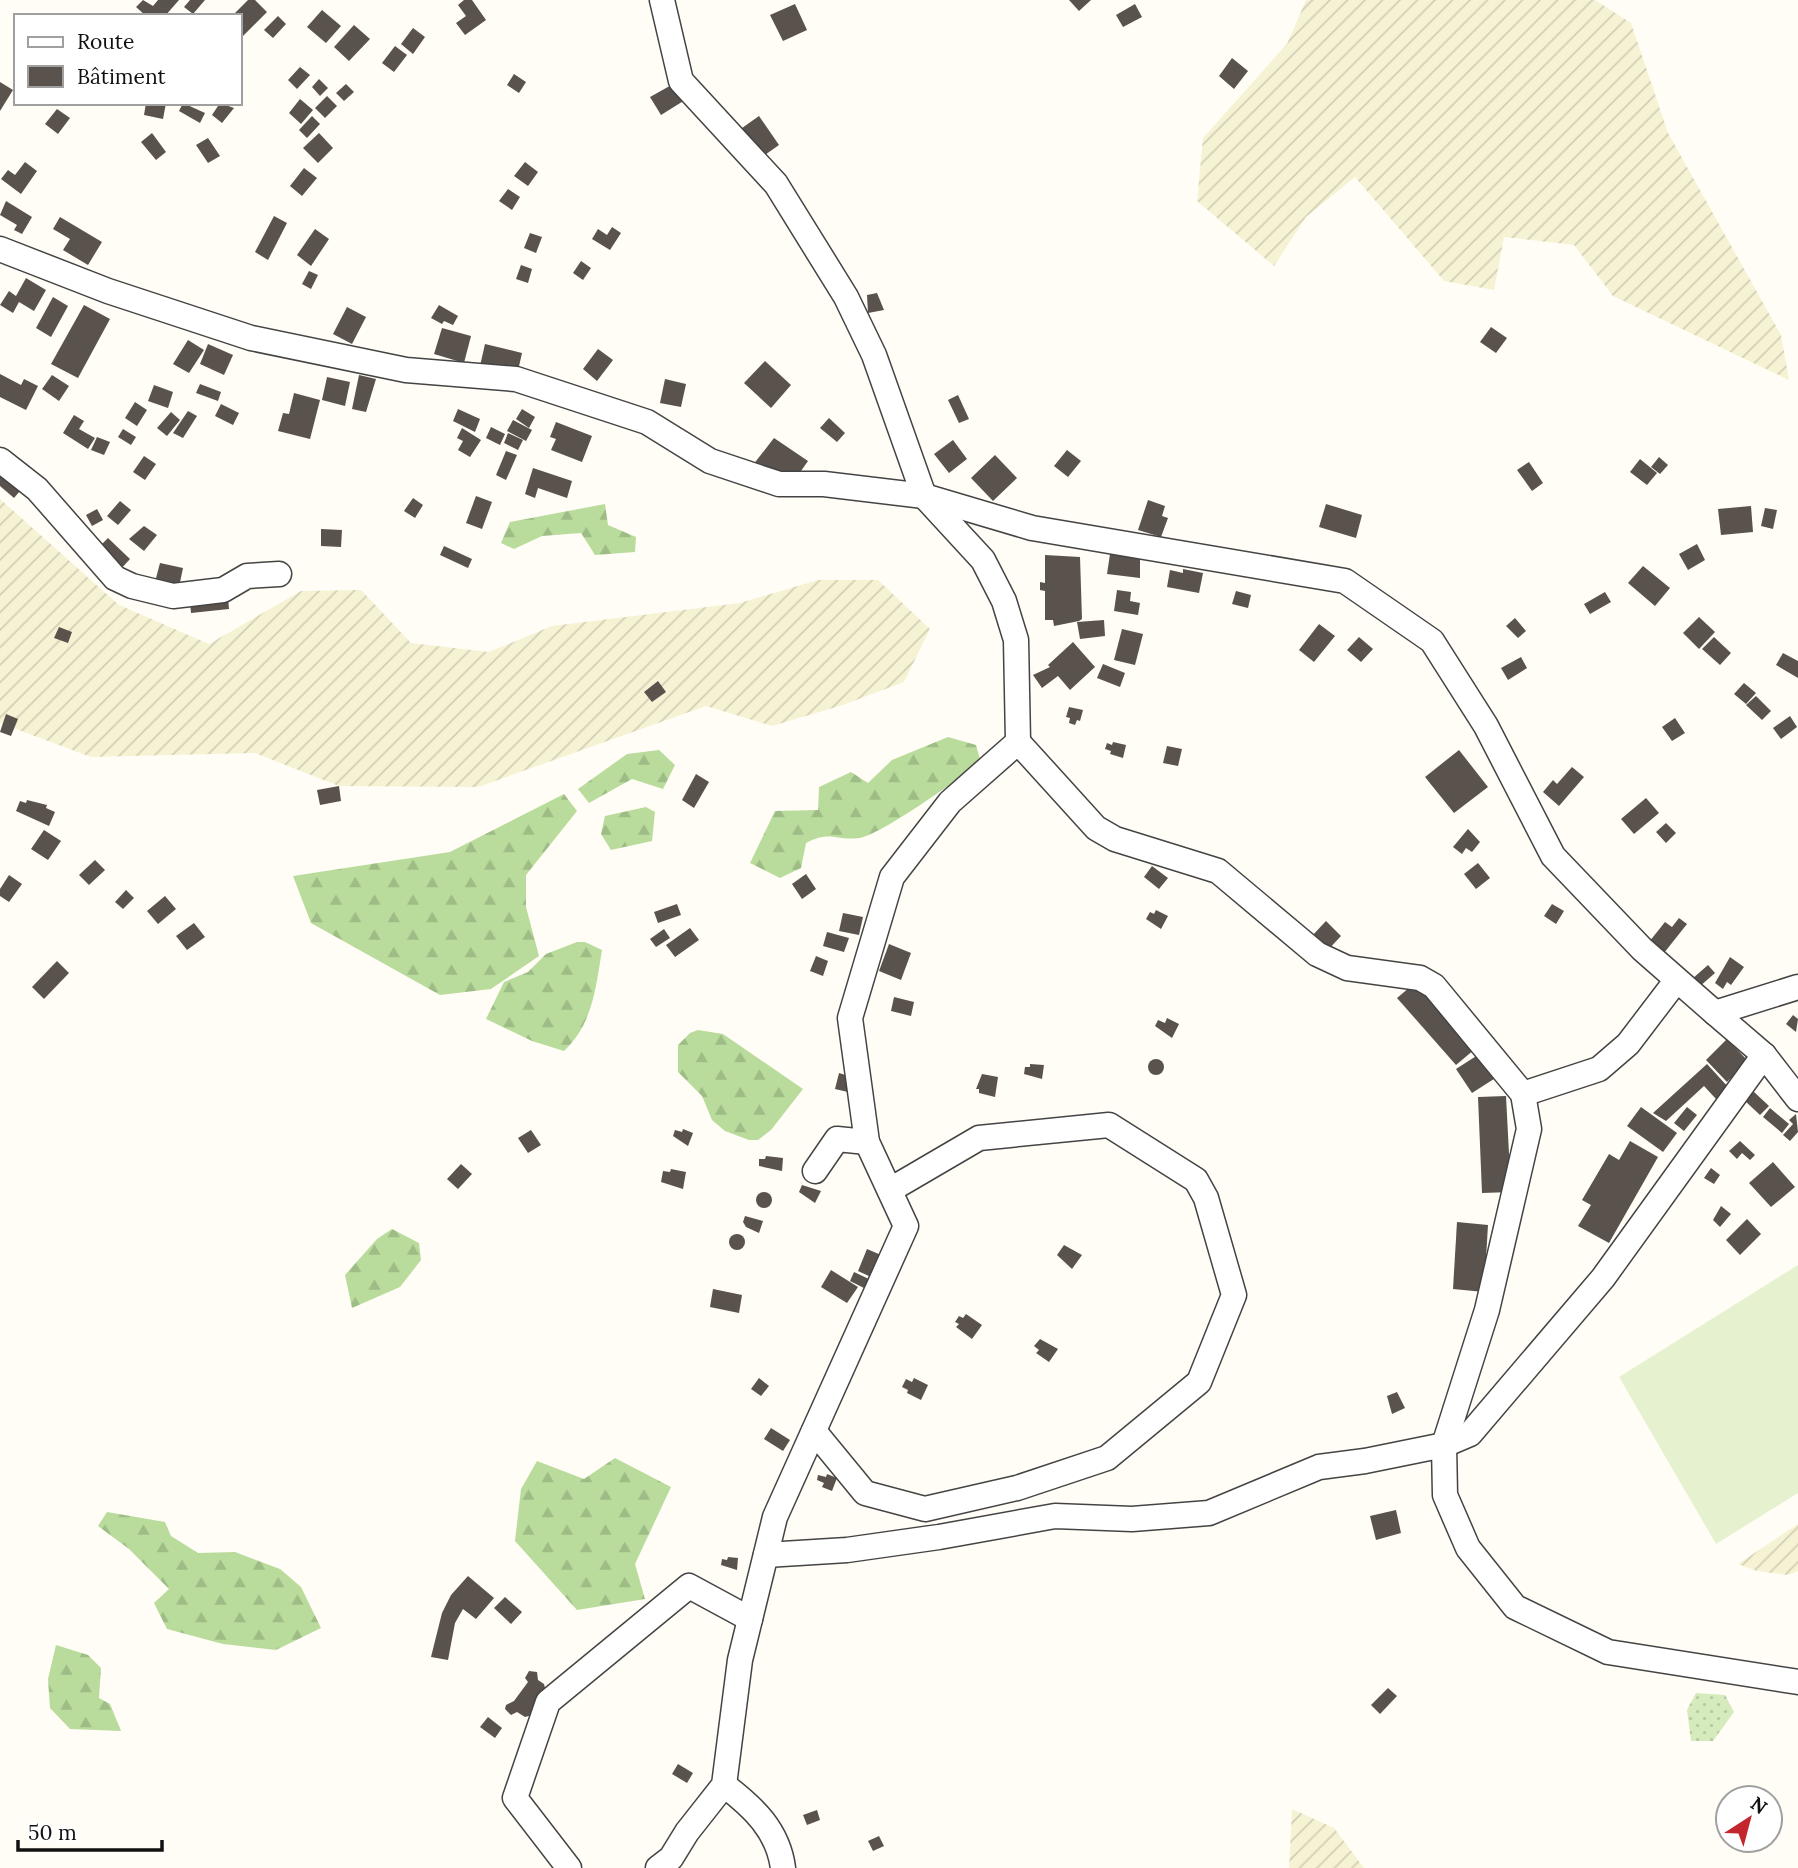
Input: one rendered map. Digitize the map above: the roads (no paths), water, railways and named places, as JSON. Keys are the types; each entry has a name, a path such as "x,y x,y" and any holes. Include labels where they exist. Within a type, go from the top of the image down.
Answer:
{"street":[{"path":"662,0 681,81 776,184 846,297 874,355 924,496 983,560 1004,601 1016,640 1018,741 1096,828 1115,839 1218,871 1317,954 1347,968 1420,978 1434,986 1523,1094 1529,1129 1508,1225 1487,1310 1444,1445 1445,1495 1468,1548 1515,1607 1608,1652 1798,1682"},
{"path":"0,248 108,291 251,338 406,370 516,379 648,422 710,461 779,484 824,484 924,496 1032,527 1345,581 1432,641 1486,726 1553,856 1676,981 1764,1055 1798,1099"},
{"path":"0,460 37,489 115,578 132,586 173,596 223,590 247,576 279,574"},
{"path":"657,1868 671,1858 687,1832 724,1785 740,1660 775,1517 906,1226 867,1142 850,1018 892,877 950,802 1018,741"},
{"path":"1523,1094 1599,1069 1628,1044 1676,981"},
{"path":"1715,1013 1798,987"},
{"path":"766,1555 887,1544 1055,1516 1132,1519 1209,1513 1319,1466 1365,1461 1444,1445 1470,1434 1603,1278 1764,1055"},
{"path":"814,1431 865,1493 925,1510 1017,1488 1107,1458 1199,1381 1234,1295 1206,1198 1196,1180 1109,1125 979,1138 890,1190"},
{"path":"815,1171 837,1139 867,1142"},
{"path":"569,1868 516,1798 548,1702 689,1586 750,1619"},
{"path":"724,1785 758,1811 781,1853 783,1868"}]}
